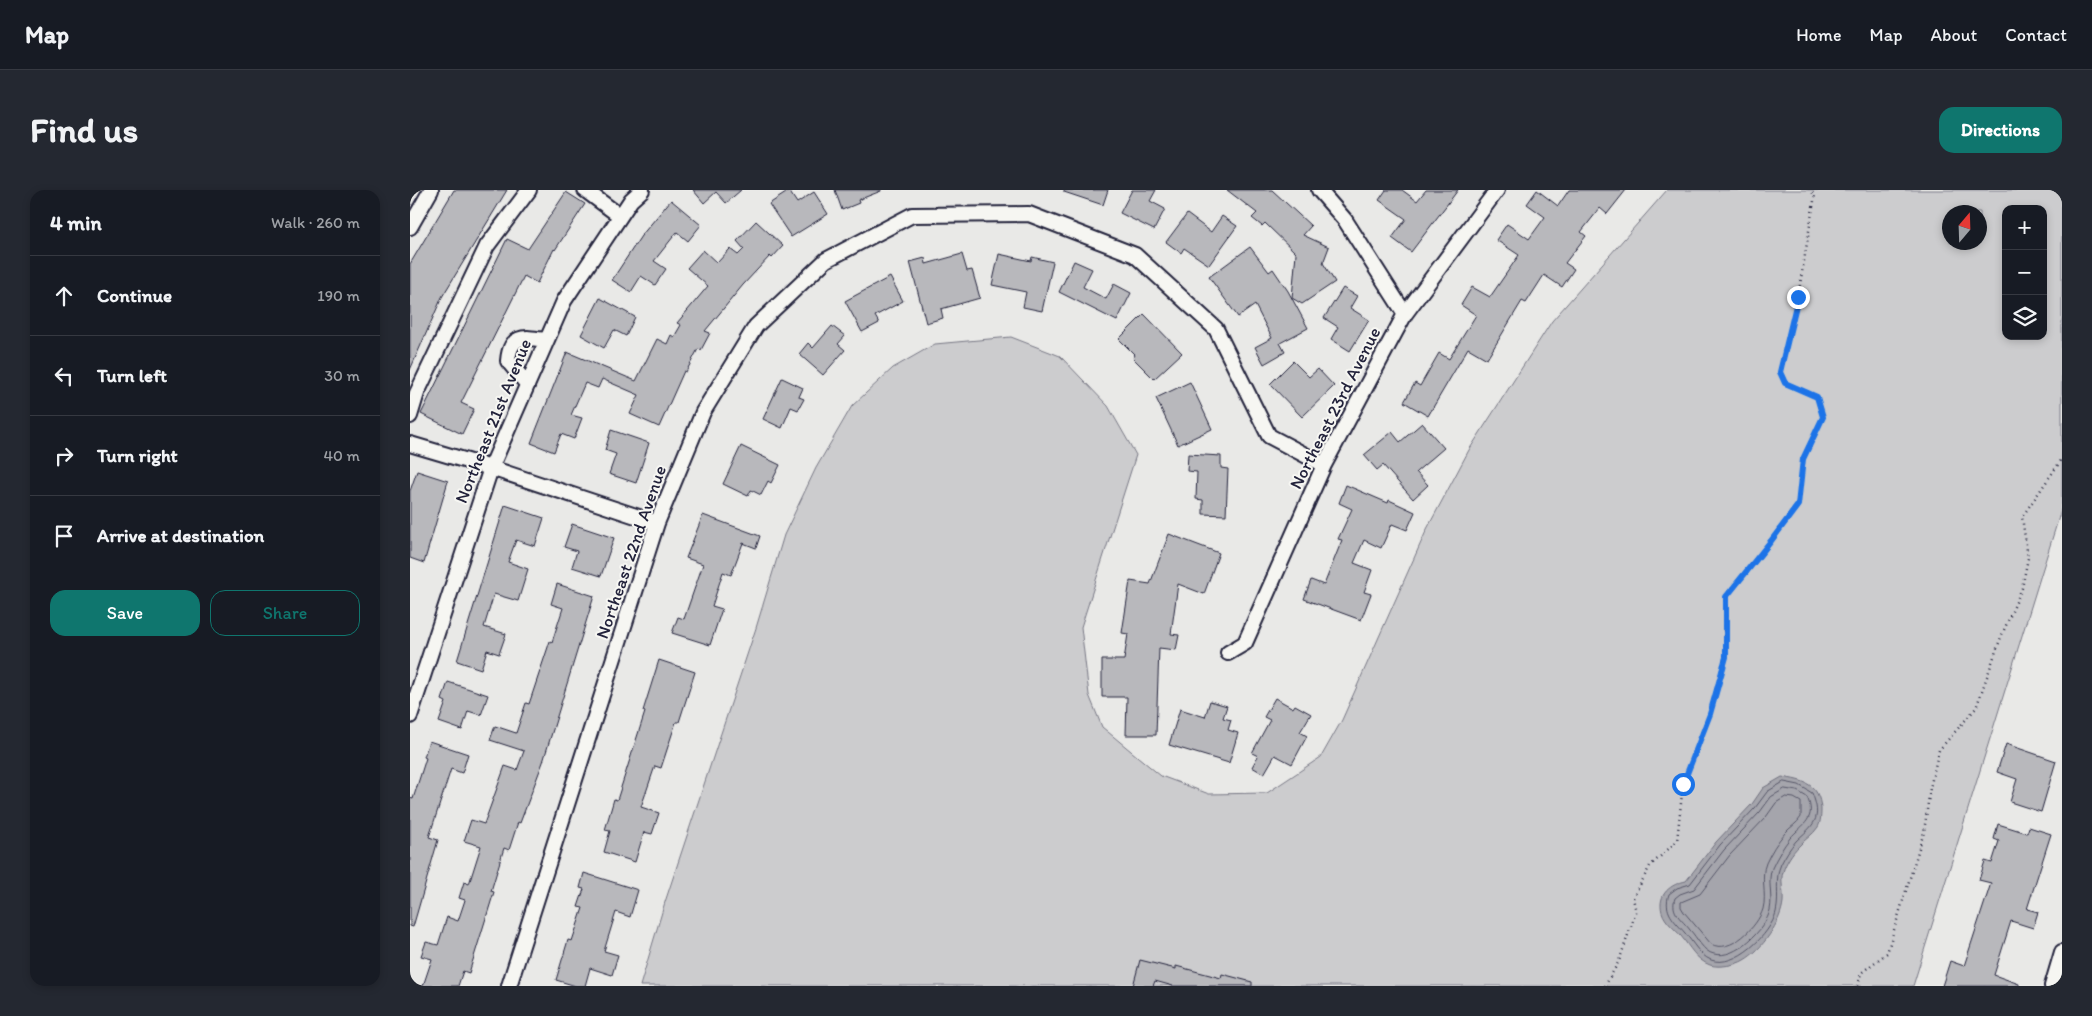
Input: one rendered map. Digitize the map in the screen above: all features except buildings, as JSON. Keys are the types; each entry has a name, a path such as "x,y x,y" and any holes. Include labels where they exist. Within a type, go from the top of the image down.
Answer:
{"street":[{"path":"410,227 431,190"},
{"path":"410,416 417,393 487,246 529,190"},
{"path":"585,190 620,216"},
{"name":"Northeast 21st Avenue","path":"410,716 491,468 546,340 564,300 631,200 642,190"},
{"path":"1319,190 1345,220 1405,314"},
{"name":"Northeast 23rd Avenue","path":"1228,653 1245,643 1324,465 1405,314 1497,190"},
{"name":"Northeast 22nd Avenue","path":"509,986 657,523 703,412 756,326 826,260 912,215 1029,214 1135,255 1216,329 1269,436 1324,465"},
{"path":"527,384 508,361 509,350 513,342 522,338 546,340"},
{"path":"410,444 491,468 657,523"},
{"path":"2052,986 2062,952"}],"path":[{"path":"1605,986 1620,961 1636,912 1633,898 1650,866 1677,841 1683,784 1710,714 1726,657 1726,597 1798,505 1803,459 1823,417 1817,397 1785,383 1780,372 1798,297 1815,195 1810,190"},
{"path":"1858,986 1861,973 1887,954 1924,832 1930,788 1939,750 1976,708 2001,637 2022,588 2028,558 2022,517 2062,459"}],"shaded area":[{"path":"1667,190 2062,190 2062,507 1913,986 640,986 665,902 756,628 784,535 816,468 852,406 893,368 935,344 1011,337 1060,356 1108,406 1136,455 1081,627 1089,695 1102,727 1161,776 1209,794 1267,793 1321,757 1342,720 1427,529 1469,450 1552,321"}],"water":[{"path":"1782,777 1803,782 1814,789 1820,800 1821,818 1819,825 1794,852 1786,865 1782,875 1783,902 1779,918 1764,943 1741,962 1723,966 1710,965 1697,957 1665,919 1661,906 1663,895 1670,887 1686,881 1716,842 1752,804 1763,788"}],"route":[{"path":"1683,784 1710,714 1726,657 1726,597 1798,505 1803,459 1823,417 1817,397 1785,383 1780,372 1798,297"}]}
